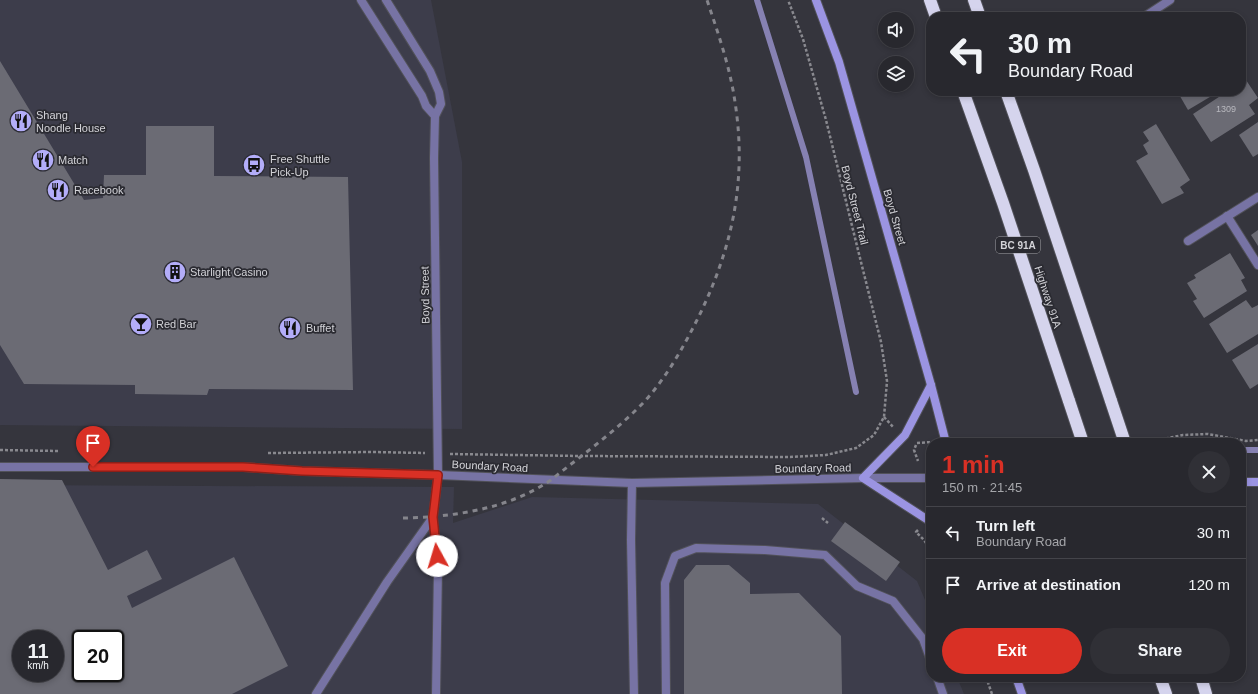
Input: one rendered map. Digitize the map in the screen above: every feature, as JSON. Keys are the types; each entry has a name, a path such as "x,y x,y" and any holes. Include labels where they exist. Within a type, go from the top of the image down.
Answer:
{"highway":[{"path":"930,0 934,12"},
{"path":"974,0 978,12"},
{"name":"Highway 91A","path":"965,96 1003,203 1081,438"},
{"name":"BC 91A","path":"1008,96 1034,170 1122,438"},
{"path":"1162,682 1166,694"},
{"path":"1202,682 1206,694"}],"main road":[{"name":"Boyd Street","path":"816,0 838,62 931,385 945,438"},
{"path":"926,519 863,478 905,435 931,385"},
{"path":"1246,482 1258,482"},
{"path":"1018,682 1022,694"}],"street":[{"path":"361,0 422,96 426,106 434,116"},
{"name":"Boyd Street","path":"386,0 430,71 439,92 441,104 434,116 438,475 433,517 438,568 436,694"},
{"path":"1152,12 1170,0"},
{"path":"1188,241 1258,197"},
{"path":"1227,216 1258,265"},
{"name":"Boundary Road","path":"0,467 243,467 302,471 632,483 926,478"},
{"path":"632,483 631,540 634,694"},
{"path":"316,694 387,582 433,517"},
{"path":"666,694 665,583 675,556 696,548 765,550 825,554 857,586 893,601 923,639 926,647"},
{"path":"939,682 943,694"}],"path":[{"name":"Boyd Street Trail","path":"788,0 803,39 826,120 881,342 887,380 884,417 894,428"},
{"path":"917,443 914,450 918,461"},
{"path":"822,518 828,523"},
{"path":"921,527 916,532 926,543"},
{"path":"988,682 992,694"}],"shaded area":[{"path":"0,0 431,0 462,162 462,429 0,425"},
{"path":"0,485 454,487 453,523 532,497 818,504 917,581 926,602 926,682 959,682 964,694 0,694"}],"building":[{"name":"Starlight Casino","path":"0,61 84,200 103,198 104,175 146,175 146,126 214,126 214,176 348,177 353,390 209,389 207,395 135,394 135,385 24,384 0,345"},
{"path":"1246,80 1258,98 1249,105 1255,114 1211,142 1193,114 1220,96 1246,96"},
{"path":"1180,96 1212,96 1188,110"},
{"path":"1258,122 1258,154 1253,157 1239,135"},
{"path":"1156,124 1190,180 1180,187 1184,193 1162,204 1136,161 1148,154 1143,145 1149,141 1143,132"},
{"path":"1258,230 1258,246 1251,235"},
{"path":"1230,253 1245,278 1241,280 1247,291 1204,318 1193,301 1197,299 1187,283 1196,278 1194,275"},
{"path":"1246,300 1252,308 1258,305 1258,334 1227,353 1209,324"},
{"path":"1258,344 1258,384 1250,389 1232,360"},
{"path":"0,479 62,480 108,570 147,550 162,579 127,596 132,608 234,557 288,666 232,694 0,694"},
{"path":"845,522 900,562 886,581 831,541"},
{"path":"696,565 729,565 750,583 750,594 799,593 841,636 842,694 684,694 684,580"}],"waterway":[{"path":"757,0 806,157 856,392"},
{"path":"1246,450 1258,450"}],"railway":[{"path":"403,518 442,516 480,510 517,498 551,480 633,413 644,402 668,372 681,350 699,316 721,264 734,212 738,185 738,130 733,89 727,63 707,0"}],"place":[{"name":"Shang Noodle House","path":"21,121"},
{"name":"Match","path":"43,160"},
{"name":"Free Shuttle Pick-Up","path":"254,165"},
{"name":"Racebook","path":"58,190"},
{"name":"Starlight Casino","path":"175,272"},
{"name":"Red Bar","path":"141,324"},
{"name":"Buffet","path":"290,328"}],"route":[{"path":"93,467 243,467 302,471 438,475 433,517 437,556"}]}
